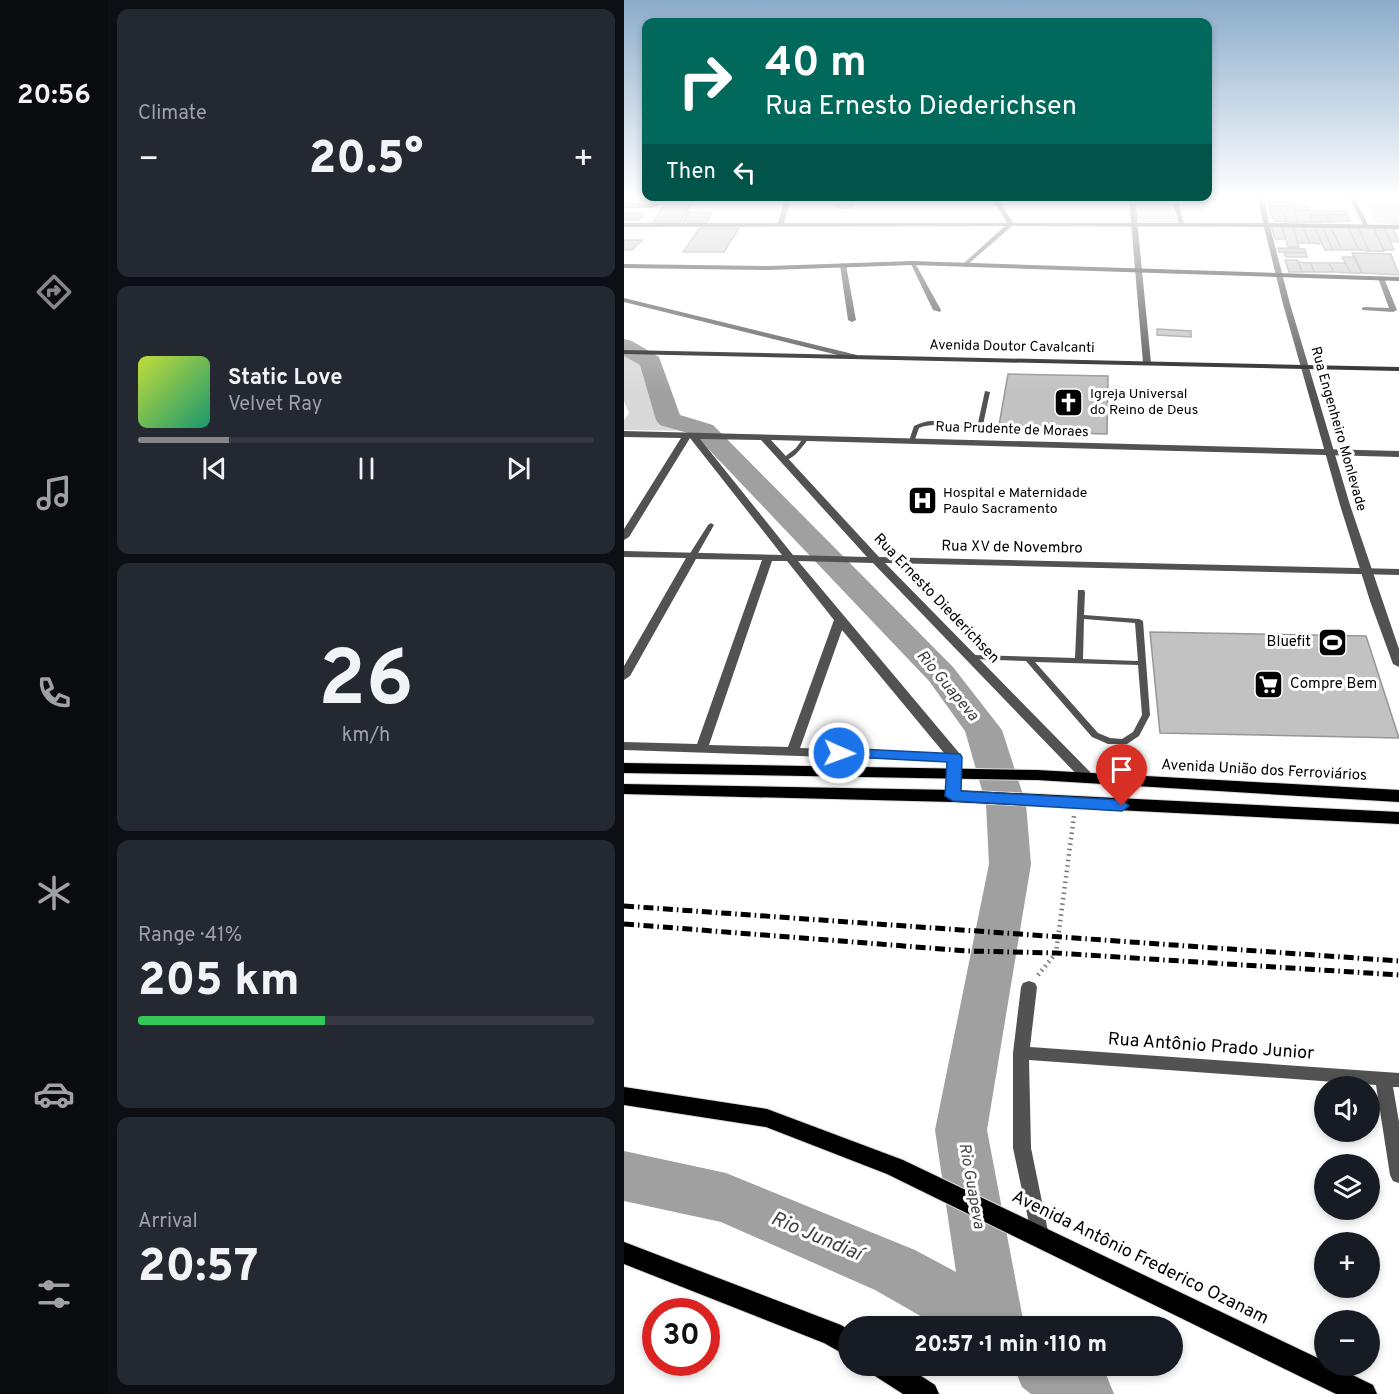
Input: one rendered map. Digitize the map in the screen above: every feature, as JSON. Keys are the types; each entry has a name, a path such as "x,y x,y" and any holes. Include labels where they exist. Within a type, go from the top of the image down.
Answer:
{"main road":[{"path":"624,266 769,268 910,263"},
{"path":"915,263 1399,279"},
{"name":"Avenida Doutor Cavalcanti","path":"624,352 1399,369"},
{"name":"Avenida União dos Ferroviários","path":"624,768 957,768 1090,780 1399,796"},
{"path":"624,789 953,796 1399,818"},
{"name":"Avenida Antônio Frederico Ozanam","path":"624,1096 767,1118 895,1167 1364,1394"},
{"path":"624,1253 821,1329 838,1338"},
{"path":"898,1376 926,1394"}],"street":[{"path":"912,263 937,310"},
{"path":"1137,263 1147,363"},
{"name":"Rua Engenheiro Monlevade","path":"1276,263 1366,571 1399,664"},
{"path":"843,265 852,320"},
{"path":"1364,309 1393,310 1381,278"},
{"path":"624,300 854,357"},
{"name":"Rua Prudente de Moraes","path":"624,434 1399,454"},
{"path":"624,537 690,436 792,558 957,768 953,796"},
{"name":"Rua Ernesto Diederichsen","path":"763,437 876,560 1090,780"},
{"name":"Rua XV de Novembro","path":"624,554 1399,572"},
{"path":"624,676 693,555"},
{"path":"702,748 768,558"},
{"path":"793,751 840,620"},
{"path":"624,746 793,751 957,768"},
{"path":"1029,987 1021,1053 1022,1148 1040,1236"},
{"name":"Rua Antônio Prado Junior","path":"1021,1053 1391,1079"},
{"path":"1391,1079 1399,1175"}],"lane":[{"path":"912,441 916,427 923,423 932,421 970,427 978,426 981,424 987,392"},
{"path":"784,460 798,449 806,438"},
{"path":"693,555 711,525"},
{"path":"1079,661 1081,591"},
{"path":"1030,661 1095,735 1108,741 1124,742 1136,734 1146,715 1140,621 1081,617"},
{"path":"972,657 1030,661 1141,663"}],"path":[{"path":"1029,987 1056,953 1075,803"}],"shaded area":[{"path":"624,355 629,355 644,368 654,403 665,423 696,431 624,430 624,420 629,413 624,401"}],"building":[{"path":"1286,263 1298,263 1302,272 1289,272"},
{"path":"1298,263 1311,263 1314,272 1302,272"},
{"path":"1311,263 1329,263 1334,272 1314,272"},
{"path":"1329,263 1345,263 1351,273 1334,272"},
{"path":"1345,263 1358,263 1362,273 1351,273"},
{"path":"1357,263 1394,263 1399,275 1362,273"},
{"path":"1157,329 1191,331 1191,337 1157,335"},
{"path":"1008,374 1108,376 1107,434 998,431"},
{"name":"Compre Bem","path":"1150,632 1366,636 1399,738 1160,733"}],"waterway":[{"name":"Rio Guapeva","path":"624,346 651,362 669,420 704,430 941,674 983,730 1006,804 1010,864 961,1130 993,1316"},
{"name":"Rio Jundiaí","path":"624,1176 726,1198 895,1270 979,1316"},
{"name":"Rio Jundiaí","path":"1058,1376 1083,1394"}],"railway":[{"path":"624,906 1399,961"},
{"path":"624,924 968,951 1056,953 1399,975"}],"place":[{"name":"Igreja Universal do Reino de Deus","path":"1069,402"},
{"name":"Hospital e Maternidade Paulo Sacramento","path":"922,501"},
{"name":"Bluefit","path":"1332,642"},
{"name":"Compre Bem","path":"1269,684"}],"route":[{"path":"839,753 955,757 956,774 953,796 1122,806"}]}
